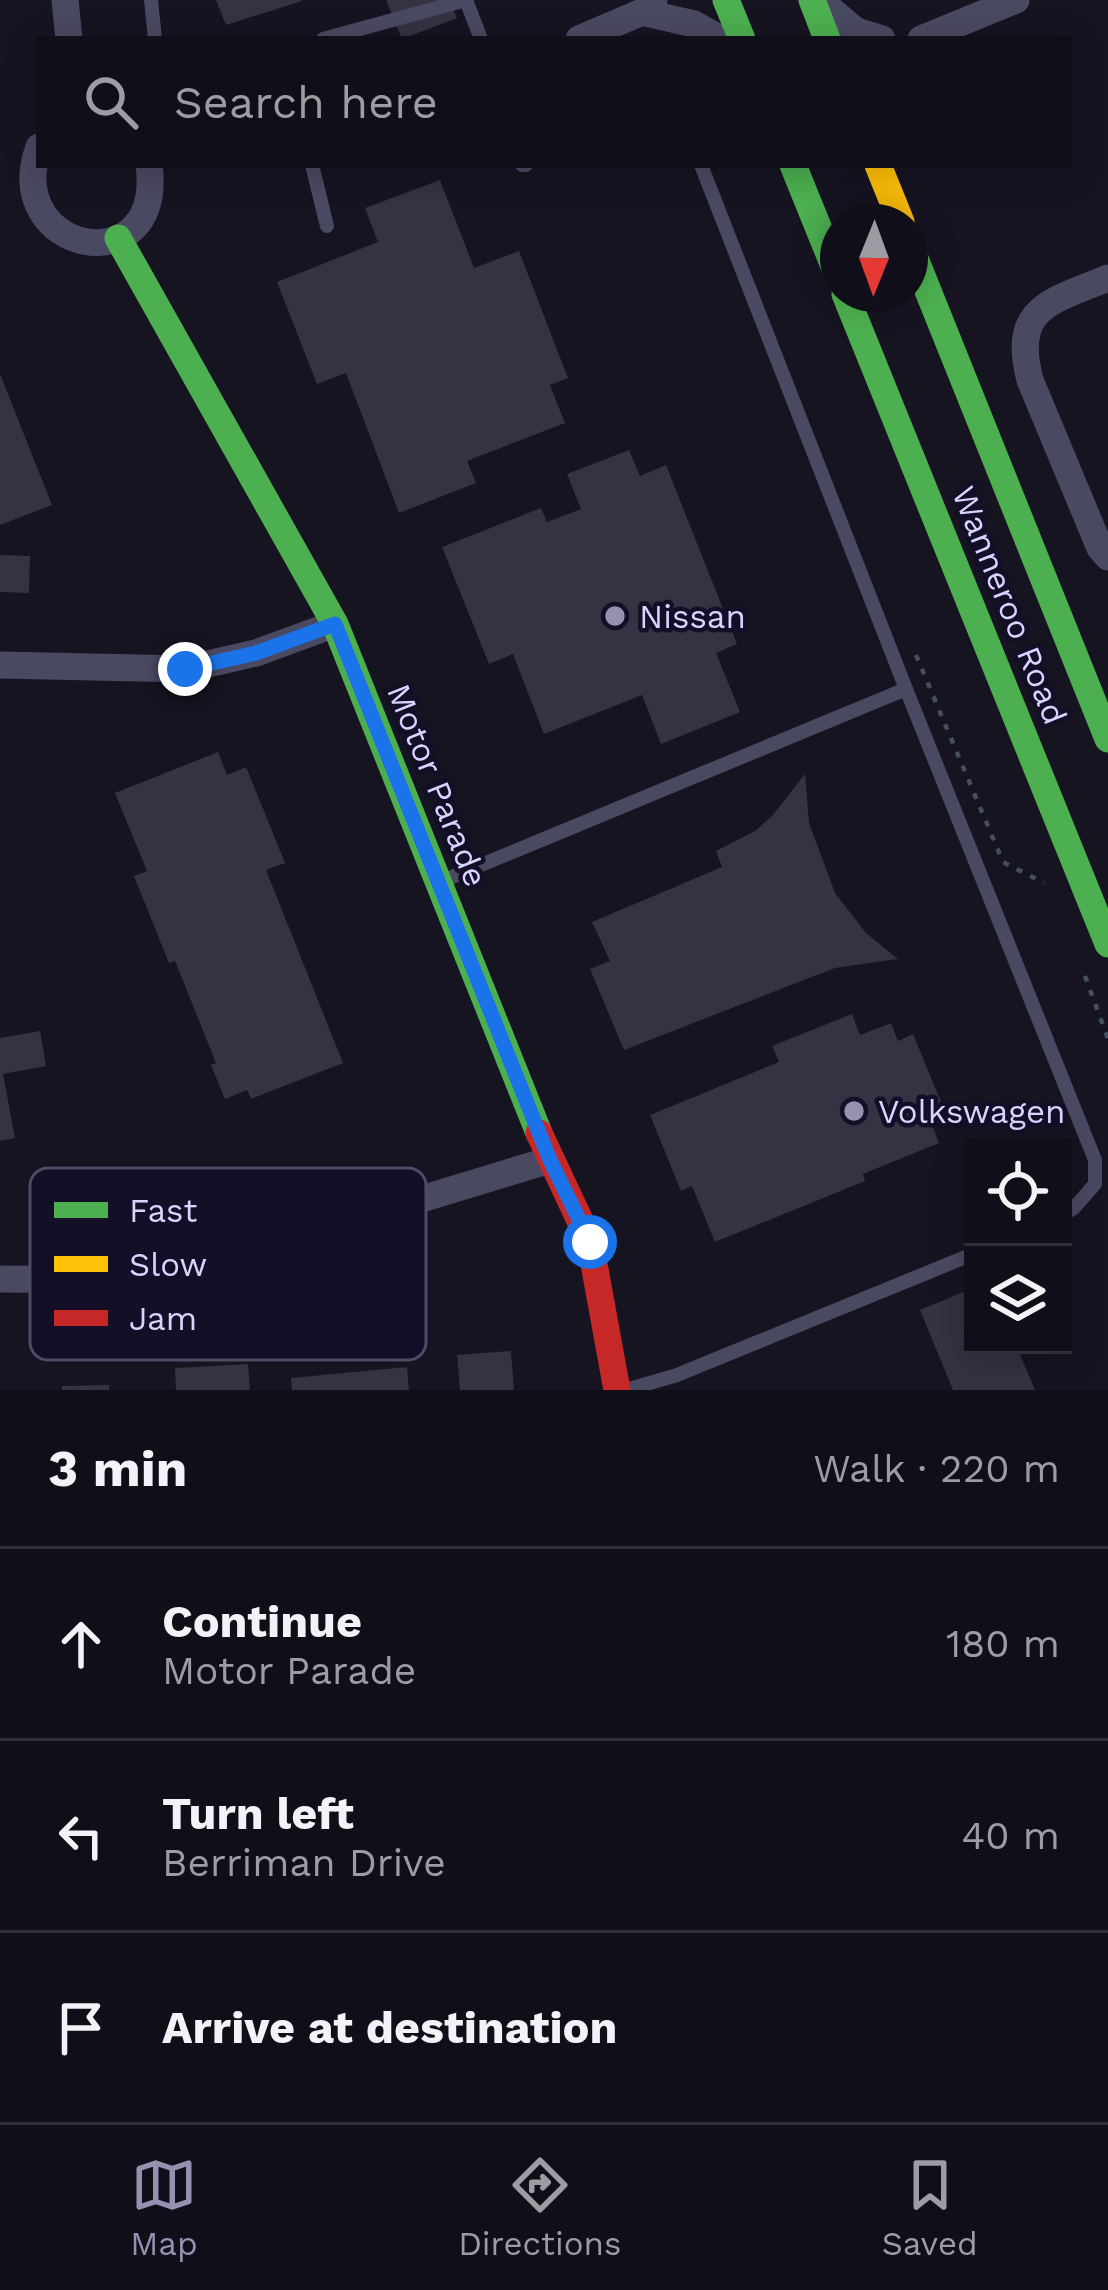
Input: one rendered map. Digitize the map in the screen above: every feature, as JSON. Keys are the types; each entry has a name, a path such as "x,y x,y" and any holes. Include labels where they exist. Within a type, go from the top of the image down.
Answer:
{"main road":[{"path":"727,0 741,36"},
{"path":"816,0 826,36"},
{"path":"794,168 820,232"},
{"path":"879,168 894,204"},
{"name":"Motor Parade","path":"118,238 335,624 550,1160 590,1242 617,1390"},
{"name":"Wanneroo Road","path":"928,291 1108,739"},
{"name":"Wanneroo Road","path":"852,312 1108,944"}],"street":[{"path":"65,0 69,36"},
{"path":"816,0 856,31 872,36"},
{"path":"928,36 1016,0"},
{"path":"585,36 648,6 716,36"},
{"path":"36,153 21,196 52,232 73,242 96,244 118,238 135,225 147,206 152,185 149,168"},
{"path":"1108,278 1036,310 1025,332 1024,355 1100,548 1108,556"},
{"path":"0,665 185,669 256,653 335,624"},
{"path":"426,1198 550,1160"},
{"path":"0,1279 30,1279"}],"lane":[{"path":"151,0 155,36"},
{"path":"347,36 466,0 481,36"},
{"path":"313,168 327,226"},
{"path":"702,168 1095,1160 1095,1184 1072,1209"},
{"path":"439,882 906,688"},
{"path":"626,1390 677,1375 964,1258"}],"path":[{"path":"911,642 1003,862 1061,892"},
{"path":"1084,972 1108,1040"}],"building":[{"path":"216,0 301,0 302,1 226,25"},
{"path":"386,0 449,0 457,18 401,36"},
{"path":"440,180 474,268 519,251 568,378 550,385 565,423 467,461 476,483 399,513 346,373 317,384 277,282 378,242 365,208"},
{"path":"0,374 52,505 0,525"},
{"path":"629,450 640,476 666,465 737,644 716,653 740,712 661,744 642,695 544,734 513,654 489,664 442,547 541,508 547,522 581,509 567,474"},
{"path":"0,555 30,556 29,593 0,592"},
{"path":"218,752 227,775 246,767 285,863 266,870 343,1063 251,1099 247,1090 225,1099 211,1065 216,1063 175,961 169,963 134,876 147,871 115,793"},
{"path":"805,774 809,823 835,893 866,933 898,959 835,968 624,1050 590,969 610,961 592,922 722,867 716,851 755,831"},
{"path":"852,1014 860,1035 891,1023 898,1041 913,1034 948,1119 932,1125 939,1143 863,1174 865,1181 715,1242 692,1186 681,1191 650,1115 779,1062 772,1046"},
{"path":"40,1031 46,1066 3,1074 15,1138 0,1141 0,1038"},
{"path":"964,1292 964,1354 1020,1354 1035,1390 953,1390 920,1310"},
{"path":"511,1351 514,1390 460,1390 457,1355"},
{"path":"248,1364 250,1390 176,1390 175,1368"},
{"path":"407,1367 409,1390 292,1390 291,1378"},
{"path":"109,1385 109,1390 62,1390 62,1386"}],"traffic: fast":[{"path":"726,0 741,36"},
{"path":"812,0 826,36"},
{"path":"794,168 820,232"},
{"path":"118,238 335,624 539,1133"},
{"path":"928,291 1108,739"},
{"path":"852,312 1108,944"}],"traffic: slow":[{"path":"879,168 894,204"}],"traffic: jam":[{"path":"539,1133 590,1242 617,1390"}],"place":[{"name":"Nissan","path":"615,616"},
{"name":"Volkswagen","path":"854,1111"}],"route":[{"path":"185,669 256,653 335,624 550,1160 590,1242"}]}
